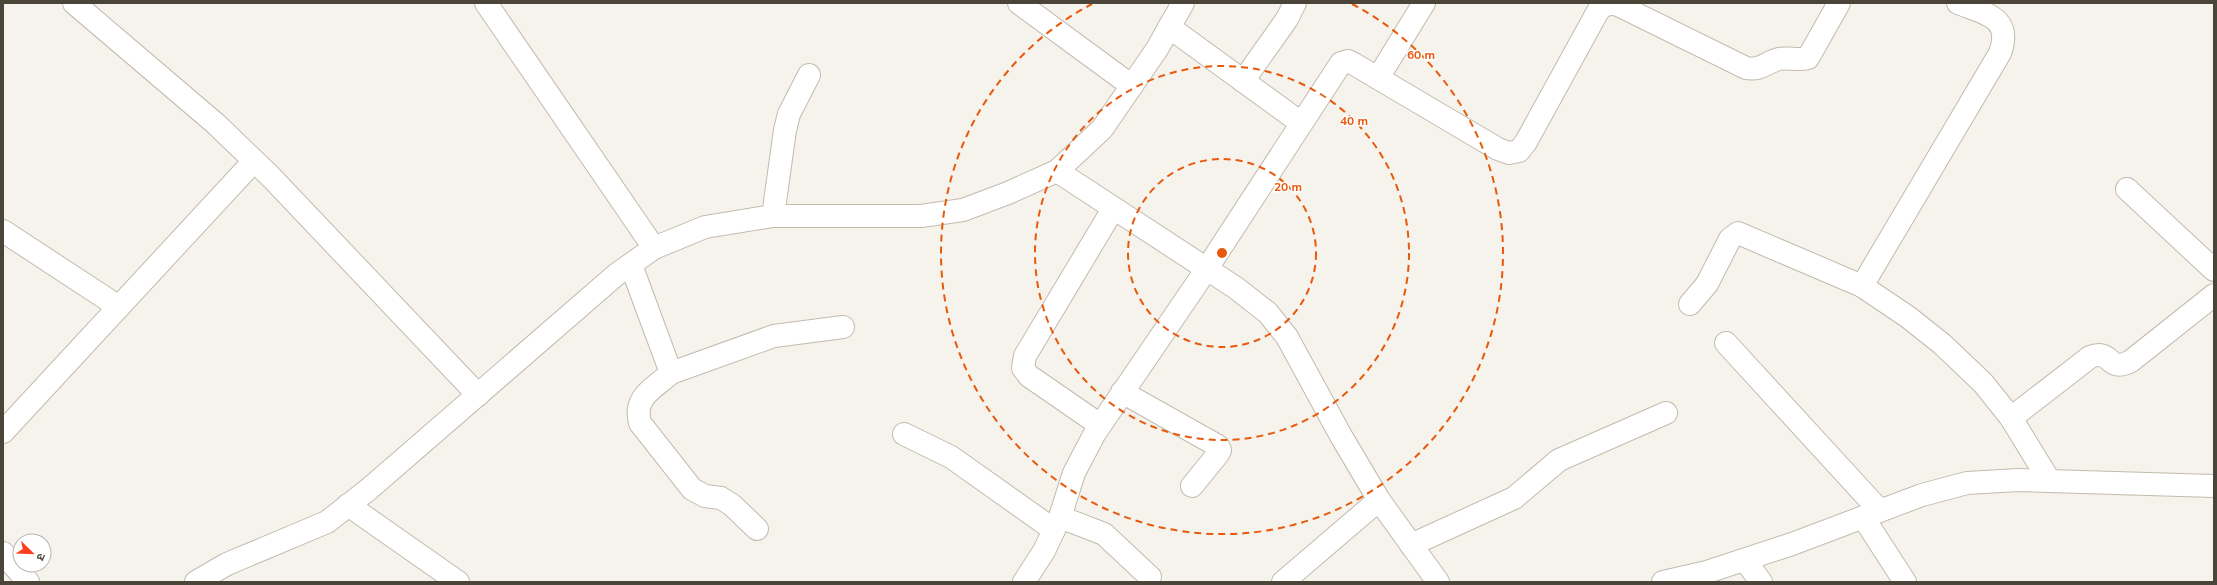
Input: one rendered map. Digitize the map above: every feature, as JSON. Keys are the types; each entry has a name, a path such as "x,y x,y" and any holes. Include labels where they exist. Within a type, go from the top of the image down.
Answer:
{"street":[{"path":"74,3 216,124 254,161 478,395"},
{"path":"486,3 654,248"},
{"path":"1019,3 1132,86"},
{"path":"196,582 227,564 327,522 478,395 617,274 654,248 705,227 773,216 922,216 963,210 1008,193 1056,171 1102,129 1132,86 1183,3"},
{"path":"1243,81 1287,19 1295,3"},
{"path":"1378,78 1424,3"},
{"path":"1024,582 1044,551 1057,524 1074,473 1100,425 1206,270 1301,122 1341,63 1348,61 1498,149 1509,153 1519,151 1526,142 1598,11 1604,5 1611,3 1618,5 1746,68 1755,70 1781,59 1802,60 1808,58 1839,3"},
{"path":"1862,286 2000,53 2004,43 2004,31 1998,21 1958,3"},
{"path":"1169,27 1301,122"},
{"path":"773,216 785,130 789,114 809,75"},
{"path":"3,432 254,161"},
{"path":"1056,171 1206,270 1236,288 1268,313 1287,338 1341,436 1379,500 1438,582"},
{"path":"2127,189 2214,270"},
{"path":"1100,425 1029,376 1023,368 1025,356 1113,208"},
{"path":"3,231 119,307"},
{"path":"1690,304 1707,284 1730,239 1738,233 1862,286 1908,317 1942,344 1983,384 2011,418 2049,480"},
{"path":"631,265 671,373"},
{"path":"2011,418 2090,357 2098,354 2105,356 2116,365 2122,366 2131,361 2214,295"},
{"path":"757,530 732,504 721,498 705,496 692,489 640,423 637,412 639,403 671,373 774,336 844,327"},
{"path":"1726,343 1871,514 1905,582"},
{"path":"1122,392 1218,446 1220,450 1218,454 1192,486"},
{"path":"1411,545 1514,498 1559,460 1666,412"},
{"path":"904,434 951,457 1057,524 1104,534 1150,577"},
{"path":"1663,582 1707,572 1744,560 1792,544 1922,495 1967,483 2049,480 2214,486"},
{"path":"1283,582 1379,500"},
{"path":"348,505 458,582"},
{"path":"3,553 28,582"},
{"path":"1744,560 1761,582"}]}
